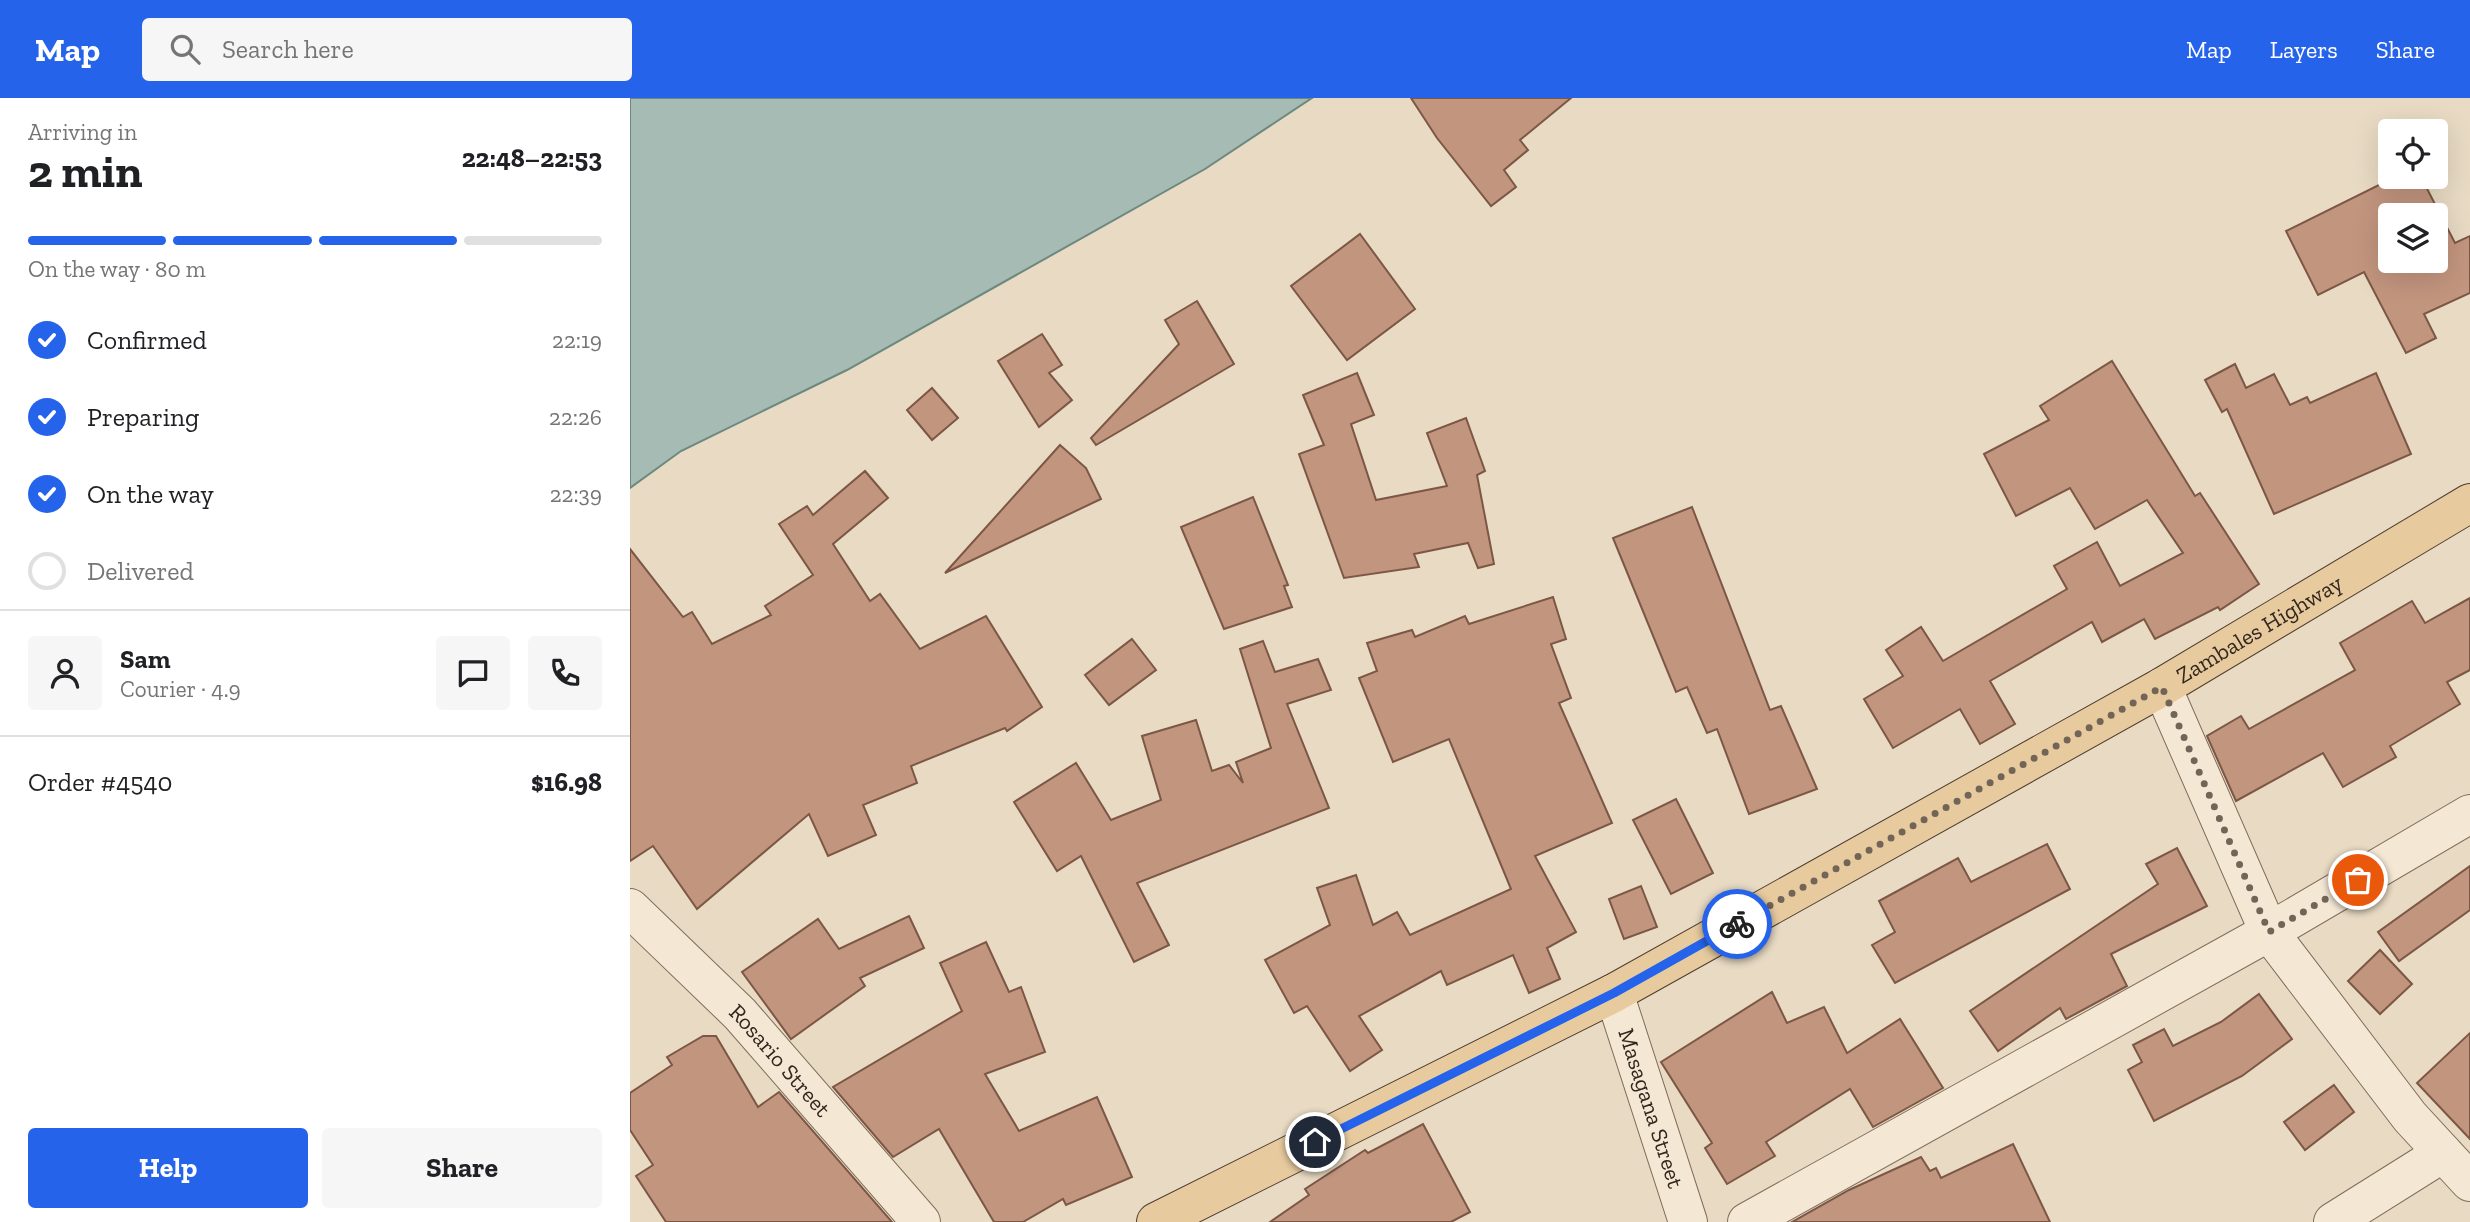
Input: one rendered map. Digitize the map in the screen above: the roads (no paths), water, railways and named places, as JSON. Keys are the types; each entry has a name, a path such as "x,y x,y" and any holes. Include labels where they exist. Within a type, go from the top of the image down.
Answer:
{"main road":[{"name":"Zambales Highway","path":"1156,1222 1614,993 2162,687 2470,503"}],"street":[{"path":"2162,687 2269,932 2410,1117 2470,1182"},
{"path":"1747,1222 2269,932 2470,814"},
{"name":"Rosario Street","path":"630,908 740,1014 921,1222"},
{"name":"Masagana Street","path":"1614,993 1688,1222"},
{"path":"2333,1222 2444,1153"}],"water":[{"path":"630,98 1312,98 1205,169 847,370 681,451 630,488"}]}
